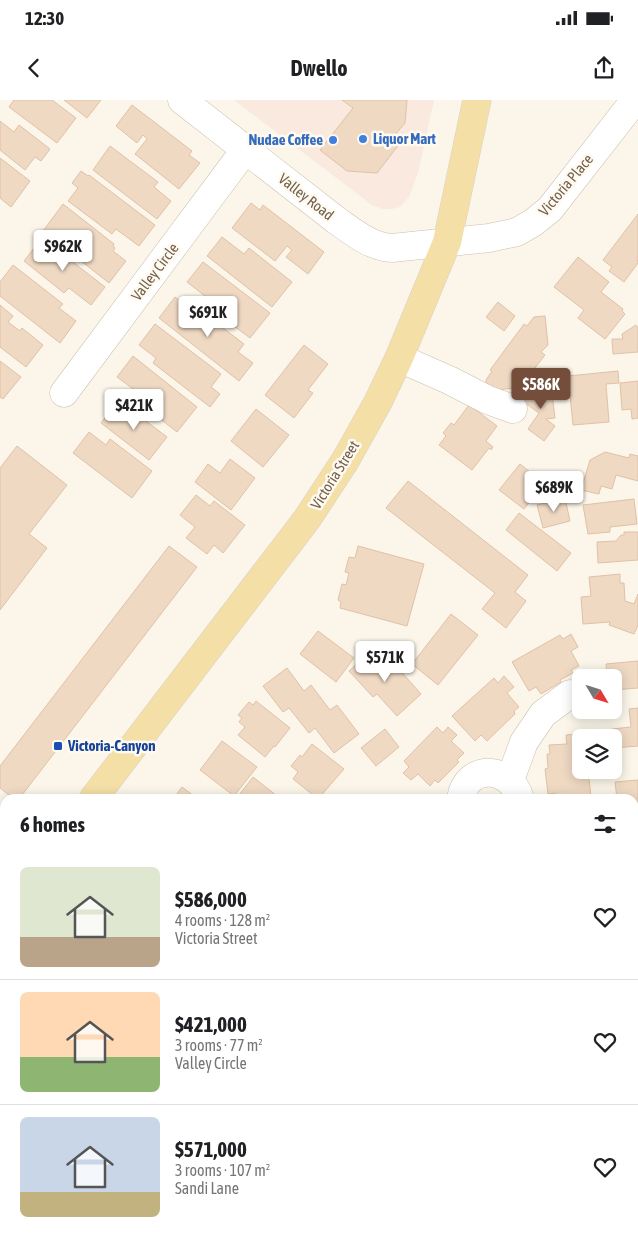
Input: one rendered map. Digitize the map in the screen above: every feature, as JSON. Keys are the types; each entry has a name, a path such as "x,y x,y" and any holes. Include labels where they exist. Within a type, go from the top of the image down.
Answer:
{"main road":[{"name":"Victoria Street","path":"97,794 307,519 345,460 378,402 447,242 477,100"}],"street":[{"name":"Valley Road","path":"182,100 336,220 361,237 384,247 447,242"},
{"name":"Victoria Place","path":"447,242 489,238 517,232 534,222 550,209 634,100"},
{"name":"Valley Circle","path":"64,393 245,150"},
{"path":"398,358 513,410"},
{"path":"515,789 524,742 543,714 570,694"},
{"path":"462,794 468,783 477,775 488,772 500,774 515,789"}],"shaded area":[{"path":"234,100 434,100 418,173 409,197 400,207 392,209 383,209 372,205"}],"building":[{"path":"14,100 52,100 76,118 57,143 9,107"},
{"path":"64,100 101,100 87,118"},
{"name":"Liquor Mart","path":"342,100 407,100 405,123 394,136 401,142 377,173 347,171 320,150 353,108"},
{"path":"132,105 192,151 189,155 200,163 179,189 135,154 147,139 143,135 137,143 116,126"},
{"path":"0,121 14,132 19,125 50,149 41,161 35,157 25,170 0,150"},
{"path":"110,146 158,182 154,187 171,201 157,219 93,170"},
{"path":"0,158 30,181 11,207 0,198"},
{"path":"81,171 155,225 139,246 116,229 112,234 68,201 78,188 72,183"},
{"path":"251,203 260,210 263,205 324,252 308,274 286,257 292,250 287,246 275,261 232,228"},
{"path":"63,204 114,244 115,248 113,251 126,261 109,283 43,231"},
{"path":"638,214 638,263 624,282 609,271 612,267 603,260"},
{"path":"222,237 244,254 249,248 292,282 272,307 207,256"},
{"path":"42,238 105,287 91,305 69,288 64,293 24,261"},
{"path":"578,257 609,282 601,292 623,309 622,311 625,314 605,339 578,318 584,310 554,287"},
{"path":"203,262 270,313 250,338 201,301 205,296 187,282"},
{"path":"13,265 63,304 59,308 76,321 60,343 0,296 0,282"},
{"path":"175,297 198,315 201,311 244,344 238,352 253,363 239,381 159,318"},
{"path":"498,302 515,316 504,331 486,317"},
{"path":"0,305 13,316 8,322 20,331 22,328 43,345 26,367 0,347"},
{"path":"545,316 548,345 541,352 545,355 525,381 522,378 515,388 487,391 486,380 492,371 490,370 524,324 527,326 534,317"},
{"path":"155,324 221,374 211,387 220,394 210,407 153,363 156,358 139,345"},
{"path":"636,325 638,328 638,352 613,354 612,339 623,339 622,334"},
{"path":"304,345 328,364 308,390 313,393 294,418 265,395"},
{"path":"133,356 197,407 177,432 136,400 140,394 117,377"},
{"path":"0,361 21,377 3,399 0,397"},
{"path":"618,371 619,383 606,384 609,422 573,425 568,376"},
{"path":"638,381 638,418 632,419 631,409 622,410 620,383"},
{"path":"551,385 555,418 546,419 555,426 544,441 528,429 539,413 528,405 523,406 522,387 526,387 526,392 534,391 533,387"},
{"path":"115,404 135,418 138,415 167,437 149,460 101,423"},
{"path":"469,405 497,426 486,441 493,447 491,450 489,448 472,470 439,445 446,436 443,433 451,423 454,425"},
{"path":"256,409 289,435 263,467 231,441"},
{"path":"89,432 106,445 110,439 152,471 132,498 73,453"},
{"path":"17,446 67,485 29,534 47,548 0,610 0,468"},
{"path":"605,452 629,458 630,454 638,456 638,481 616,475 612,489 601,486 599,494 581,490 590,460"},
{"path":"230,459 255,478 231,510 195,482 208,464 220,473"},
{"path":"520,464 535,476 529,484 538,491 524,509 499,490"},
{"path":"408,481 528,575 515,592 526,601 506,628 482,609 495,593 386,508"},
{"path":"196,495 210,506 214,501 245,525 223,553 214,545 207,554 186,538 195,527 180,515"},
{"path":"565,498 570,521 543,528 537,505"},
{"path":"634,499 637,524 610,527 610,532 588,534 583,505"},
{"path":"519,513 571,553 557,571 506,530"},
{"path":"624,532 638,532 638,560 598,563 597,542 616,541 621,535 624,535"},
{"path":"169,546 197,567 23,794 8,794 0,788 0,766"},
{"path":"358,546 424,564 407,626 340,608 341,602 338,600 342,584 346,585 349,573 345,572 349,557 355,558"},
{"path":"620,574 620,583 624,583 625,601 634,604 638,594 638,625 634,634 609,625 610,622 583,624 581,597 591,596 589,577"},
{"path":"451,614 478,635 438,685 412,664"},
{"path":"318,631 354,658 336,682 300,654"},
{"path":"571,634 578,647 571,651 579,666 572,669 572,674 560,680 561,682 541,694 536,687 529,691 512,662 560,635 563,639"},
{"path":"372,650 392,672 397,667 421,694 397,716 377,694 373,697 349,671"},
{"path":"638,661 638,688 622,689 622,669 606,669 606,664"},
{"path":"287,668 304,691 311,685 330,710 337,705 359,734 334,753 315,728 309,733 289,708 283,712 263,686"},
{"path":"504,676 514,687 507,693 519,707 514,711 515,714 487,741 481,735 475,741 452,716 494,678 498,683"},
{"path":"256,701 290,728 265,757 238,735 245,727 239,722 242,718 238,715 249,702 253,705"},
{"path":"638,708 638,746 622,747 622,729 612,729 631,727 629,709"},
{"path":"437,727 443,733 448,727 457,735 451,741 464,753 457,760 459,762 438,783 435,780 430,786 418,774 411,780 403,773 409,767 404,761"},
{"path":"385,729 399,747 376,766 361,748"},
{"path":"572,734 572,779 589,779 591,794 548,794 545,769 548,768 547,754 550,754 549,745 567,744 566,735"},
{"path":"222,741 257,767 236,794 231,794 200,770"},
{"path":"312,744 344,769 322,794 312,794 293,779 298,772 291,766 300,755 302,757"},
{"path":"253,777 275,794 240,794"},
{"path":"638,780 638,794 616,794 615,782"},
{"path":"182,787 191,794 177,794"}],"place":[{"name":"Liquor Mart","path":"363,139"},
{"name":"Nudae Coffee","path":"333,140"},
{"name":"Victoria-Canyon","path":"58,746"}]}
